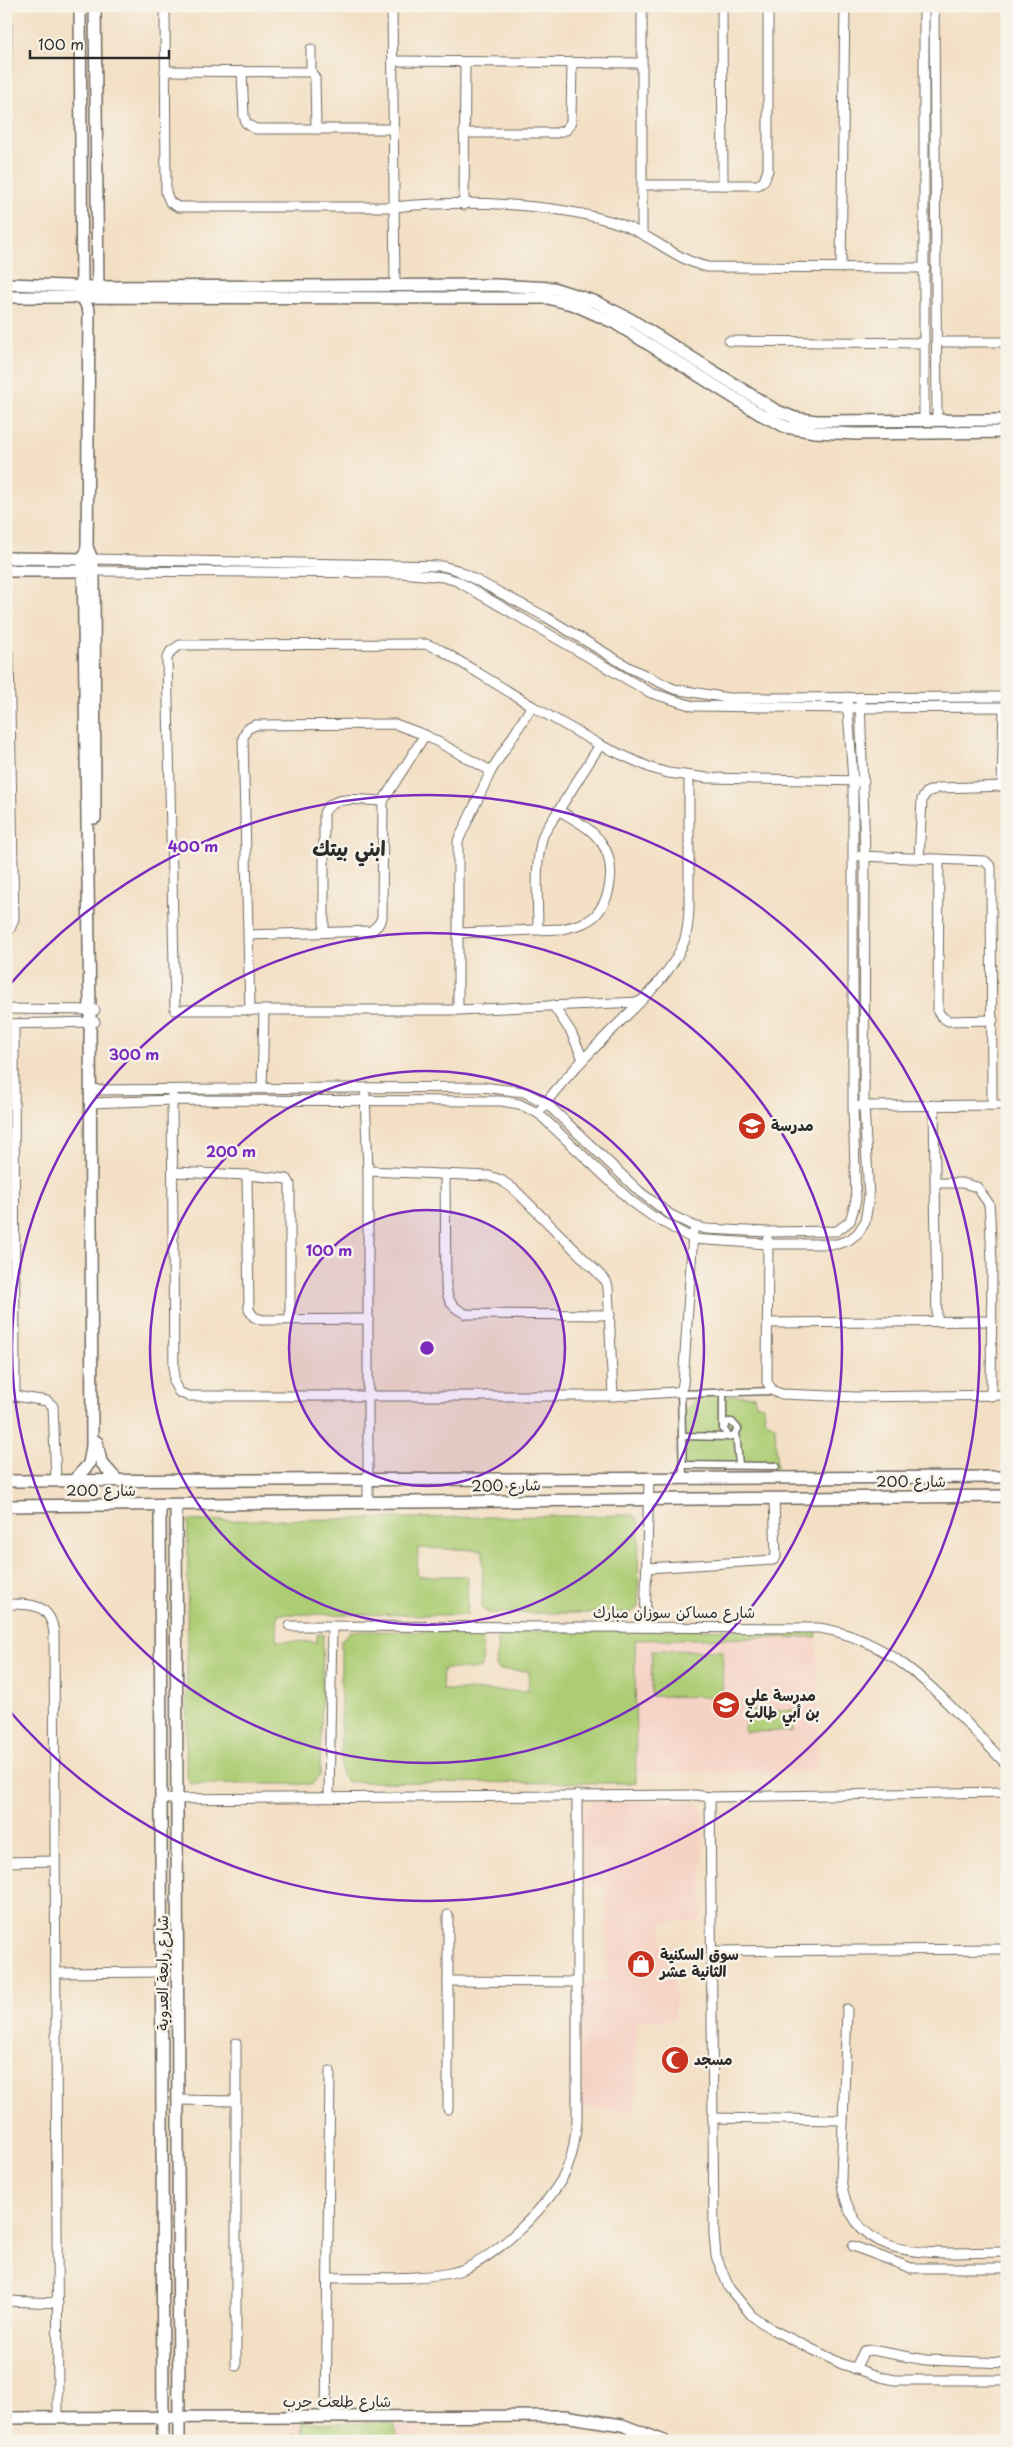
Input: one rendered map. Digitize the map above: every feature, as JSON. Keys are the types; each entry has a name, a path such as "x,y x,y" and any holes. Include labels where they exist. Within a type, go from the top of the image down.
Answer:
{"street":[{"path":"6,162 7,6"},
{"path":"75,1479 88,1464 92,1446 93,1010 87,547 89,311 82,291 80,6"},
{"path":"89,311 98,292 95,6"},
{"path":"165,6 166,193 174,205 182,208 464,205 530,207 565,211 620,224 642,234 679,258 708,267 841,266 925,268"},
{"path":"392,6 395,285"},
{"path":"642,6 642,234"},
{"path":"722,6 723,185"},
{"path":"642,185 758,185 764,181 768,174 768,6"},
{"path":"841,266 845,6"},
{"path":"924,6 924,421"},
{"path":"934,6 937,421"},
{"path":"311,49 311,72 315,78 316,129"},
{"path":"393,62 642,63"},
{"path":"464,205 465,62"},
{"path":"464,133 556,133 566,130 571,122 572,62"},
{"path":"165,71 311,72"},
{"path":"242,71 244,116 249,125 258,129 394,130"},
{"path":"81,148 96,148"},
{"path":"925,240 935,241"},
{"path":"6,284 98,292 495,291 545,287 578,295 630,319 775,410 805,420 858,422 1007,420"},
{"path":"98,292 395,285 495,291 534,296 575,305 629,330 777,423 805,431 858,434 1007,432"},
{"path":"6,297 82,291"},
{"path":"728,341 924,342"},
{"path":"936,342 1007,342"},
{"path":"858,422 858,434"},
{"path":"6,558 88,565 428,574 457,581 540,627 651,693 692,706 847,708 1006,707 1004,786 939,788 927,792 922,799 919,859"},
{"path":"6,571 88,565 442,566 457,570 546,617 630,668 674,689 728,698 1007,697"},
{"path":"540,627 546,617"},
{"path":"640,1002 458,1010 176,1011 174,1009 167,658 171,651 180,645 426,644 441,650 600,745 651,768 689,776 864,781"},
{"path":"6,651 9,655 14,918 10,929 6,931"},
{"path":"93,1089 482,1086 524,1092 546,1102 640,1192 672,1215 694,1226 706,1229 768,1232 837,1231 850,1221 856,1200 852,1106 853,781 847,697"},
{"path":"93,1102 173,1100 501,1101 519,1104 538,1113 631,1201 652,1216 693,1239 768,1244 837,1244 849,1240 858,1233 865,1222 868,1197 864,1106 864,781 860,697"},
{"path":"458,1010 458,841 491,771 532,706"},
{"path":"250,1011 243,738 247,730 255,725 382,722 395,724 425,735 491,771"},
{"path":"249,935 370,931 378,925 382,918 383,801 425,735"},
{"path":"538,930 538,852 543,835 600,745"},
{"path":"538,1113 583,1060 640,1002 674,961 684,941 688,921 689,776"},
{"path":"324,932 324,813 328,805 335,800 383,801"},
{"path":"458,933 569,928 589,920 599,912 607,896 610,878 609,858 602,842 590,830 558,810"},
{"path":"853,856 985,861 991,867 992,1105"},
{"path":"939,859 938,1012 942,1018 948,1021 993,1020"},
{"path":"553,1005 571,1032 583,1060"},
{"path":"6,1009 93,1010"},
{"path":"262,1088 264,1011"},
{"path":"56,1480 53,1406 47,1401 11,1396 10,1024 93,1023"},
{"path":"365,1088 368,1171 368,1503"},
{"path":"172,1089 174,1383 179,1392 188,1396 612,1396 676,1392 773,1391 782,1394 856,1397 1007,1395"},
{"path":"93,1102 97,1447 101,1462 116,1479"},
{"path":"934,1105 937,1322"},
{"path":"852,1106 1007,1105"},
{"path":"368,1171 489,1176 501,1180 515,1190 606,1281 610,1293 612,1396"},
{"path":"172,1172 281,1177 290,1184 290,1319"},
{"path":"445,1174 446,1287 447,1298 453,1308 466,1314 610,1315"},
{"path":"247,1175 249,1310 254,1318 262,1320 368,1319"},
{"path":"936,1183 962,1183 977,1187 989,1204 992,1264 991,1396"},
{"path":"683,1478 681,1392 694,1226"},
{"path":"768,1232 769,1323 767,1382 773,1391"},
{"path":"769,1323 992,1321"},
{"path":"723,1392 724,1428 729,1437"},
{"path":"724,1428 728,1422 732,1422 738,1428 736,1432 739,1465"},
{"path":"682,1436 729,1437 736,1432"},
{"path":"682,1465 776,1466"},
{"name":"شارع 200","path":"6,1481 75,1479 368,1480 1007,1477"},
{"path":"645,1627 649,1478"},
{"name":"شارع 200","path":"6,1506 1007,1496"},
{"path":"646,1568 773,1560 776,1557 774,1498"},
{"name":"شارع رابعة العدوية","path":"160,1505 163,2441"},
{"name":"شارع رابعة العدوية","path":"176,1505 179,2441"},
{"path":"160,1543 176,1542"},
{"path":"6,1604 33,1604 42,1608 49,1615 53,1624 58,2418"},
{"name":"شارع مساكن سوزان مبارك","path":"290,1626 819,1628 862,1639 888,1652 911,1669 1007,1765"},
{"path":"329,1797 332,1626"},
{"path":"161,1799 577,1795 695,1795 710,1797 1007,1792"},
{"path":"328,2278 435,2275 464,2269 504,2242 545,2201 565,2173 575,2139 577,2121 577,1795"},
{"path":"710,1797 714,2246 719,2267 729,2288 743,2307 762,2323 855,2369 895,2380 1007,2380"},
{"path":"6,1862 55,1862"},
{"path":"448,1915 448,2109"},
{"path":"712,1951 1007,1949"},
{"path":"56,1973 161,1972"},
{"path":"448,1981 577,1982"},
{"path":"847,2009 841,2179 849,2209 860,2226 876,2240 888,2247 914,2253 1007,2252"},
{"path":"236,2044 236,2366"},
{"path":"326,2417 330,2071"},
{"path":"178,2100 236,2101"},
{"path":"713,2118 843,2120"},
{"path":"854,2246 911,2268 1007,2268"},
{"path":"911,2268 914,2253"},
{"path":"6,2301 58,2303"},
{"path":"855,2369 864,2351 871,2350 926,2360 1007,2362"},
{"name":"شارع طلعت حرب","path":"6,2418 564,2416 622,2425 664,2441"}],"shaded area":[{"name":"مدرسة علي بن أبي طالب","path":"817,1637 818,1771 636,1773 635,1639"},
{"name":"سوق السكنية الثانية عشر","path":"593,1802 696,1803 703,1812 701,1921 663,1922 663,1946 674,1946 675,2020 636,2020 636,2110 582,2107 579,1982 608,1981 606,1886 582,1886 583,1812"},
{"path":"294,2423 421,2423 420,2441 293,2441"}],"green space":[{"path":"696,1394 754,1396 756,1404 763,1406 766,1420 775,1426 777,1468 683,1470 683,1412 692,1404"},
{"path":"632,1515 639,1521 638,1607 631,1613 488,1613 482,1608 483,1550 418,1548 417,1576 468,1576 467,1615 278,1614 277,1641 317,1642 317,1634 323,1634 320,1776 312,1784 191,1784 186,1776 188,1521"},
{"path":"817,1628 817,1637 635,1640 636,1783 347,1782 341,1774 341,1640 351,1631 483,1632 482,1667 478,1669 443,1669 442,1690 528,1691 529,1671 498,1670 496,1667 498,1637 501,1632"},
{"path":"652,1650 723,1651 722,1697 651,1696"},
{"path":"793,1710 793,1731 745,1732 744,1711"},
{"path":"302,2423 393,2423 398,2438 304,2434 303,2441 293,2441 293,2434 302,2435"}],"place":[{"name":"مدرسة","path":"752,1126"},
{"name":"مدرسة علي بن أبي طالب","path":"726,1705"},
{"name":"سوق السكنية الثانية عشر","path":"641,1964"},
{"name":"مسجد","path":"675,2060"}],"district":[{"name":"ابني بيتك","path":"349,849"}]}
